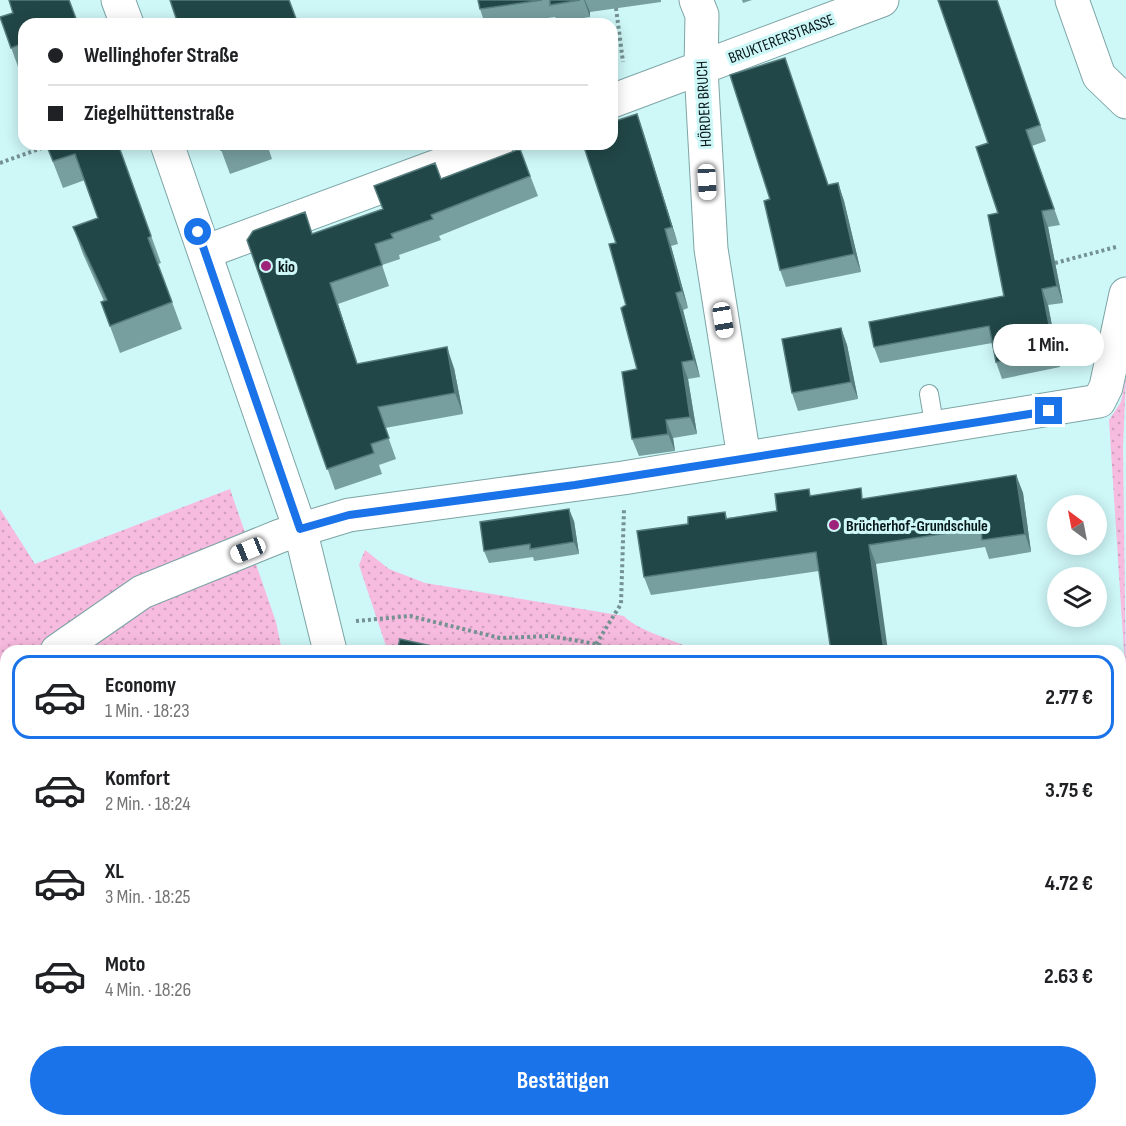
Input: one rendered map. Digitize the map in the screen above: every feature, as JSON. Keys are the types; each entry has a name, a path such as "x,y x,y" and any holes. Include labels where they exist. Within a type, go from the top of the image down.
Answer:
{"street":[{"path":"118,0 125,18"},
{"name":"HÖRDER BRUCH","path":"696,0 702,15 701,69 711,249 744,458"},
{"name":"BRUKTERERSTRASSE","path":"620,99 882,0"},
{"path":"1072,0 1100,76 1126,102"},
{"path":"169,150 300,529 327,638"},
{"path":"205,252 481,150"},
{"path":"66,645 142,592 300,529 349,515 623,478 1099,401 1106,387 1126,294"}],"lane":[{"path":"929,394 935,429"}],"path":[{"path":"616,9 616,18"},
{"path":"618,54 620,99"},
{"path":"0,164 37,150"},
{"path":"1055,263 1116,248"},
{"path":"596,644 621,604 624,577 623,478"},
{"path":"327,638 410,616 500,638 550,636 599,645"}],"shaded area":[{"path":"1126,376 1123,447 1126,645 1124,645 1109,420 1121,402"},
{"path":"230,489 276,622 281,645 0,645 0,509 35,564"},
{"path":"365,550 389,569 425,583 624,616 647,631 683,645 386,645 359,565"}],"building":[{"path":"9,0 69,0 76,18 18,18 18,45 11,48 0,17 13,13"},
{"path":"170,0 289,0 296,18 176,18"},
{"path":"478,0 542,0 480,9"},
{"path":"550,0 580,0 550,5"},
{"path":"938,0 997,0 1040,125 1026,130 1054,209 1042,211 1057,286 1042,289 1054,350 996,362 989,326 874,347 869,322 1004,296 988,215 998,213 976,147 988,143"},
{"path":"785,58 828,185 838,183 854,254 780,270 764,201 770,199 730,75"},
{"path":"637,114 672,227 665,229 682,291 676,293 694,360 682,362 690,417 666,420 668,434 632,439 622,372 637,369 621,308 626,305 609,244 616,243 585,150 618,150 618,120"},
{"path":"48,150 120,150 151,236 148,238 172,302 110,326 101,302 107,300 73,227 98,218 75,154 53,161"},
{"path":"517,150 520,150 530,176 431,215 433,219 391,234 393,238 375,244 382,265 330,283 357,364 447,347 455,393 378,407 389,438 371,444 374,453 327,469 247,240 253,231 305,212 312,234 383,209 374,186 435,163 441,179"},
{"path":"841,328 851,382 792,393 782,339"},
{"path":"1016,475 1025,534 982,540 981,528 869,545 883,645 830,645 816,552 644,577 637,531 688,524 688,517 725,512 726,519 777,511 775,494 809,489 810,496 861,488 862,499"},
{"path":"569,509 574,542 530,549 530,544 484,551 480,522"},
{"path":"400,639 427,645 398,645"}],"place":[{"name":"kio","path":"266,266"},
{"name":"Brücherhof-Grundschule","path":"834,525"}],"route":[{"path":"198,232 300,529 349,515 575,485 1049,411"}]}
